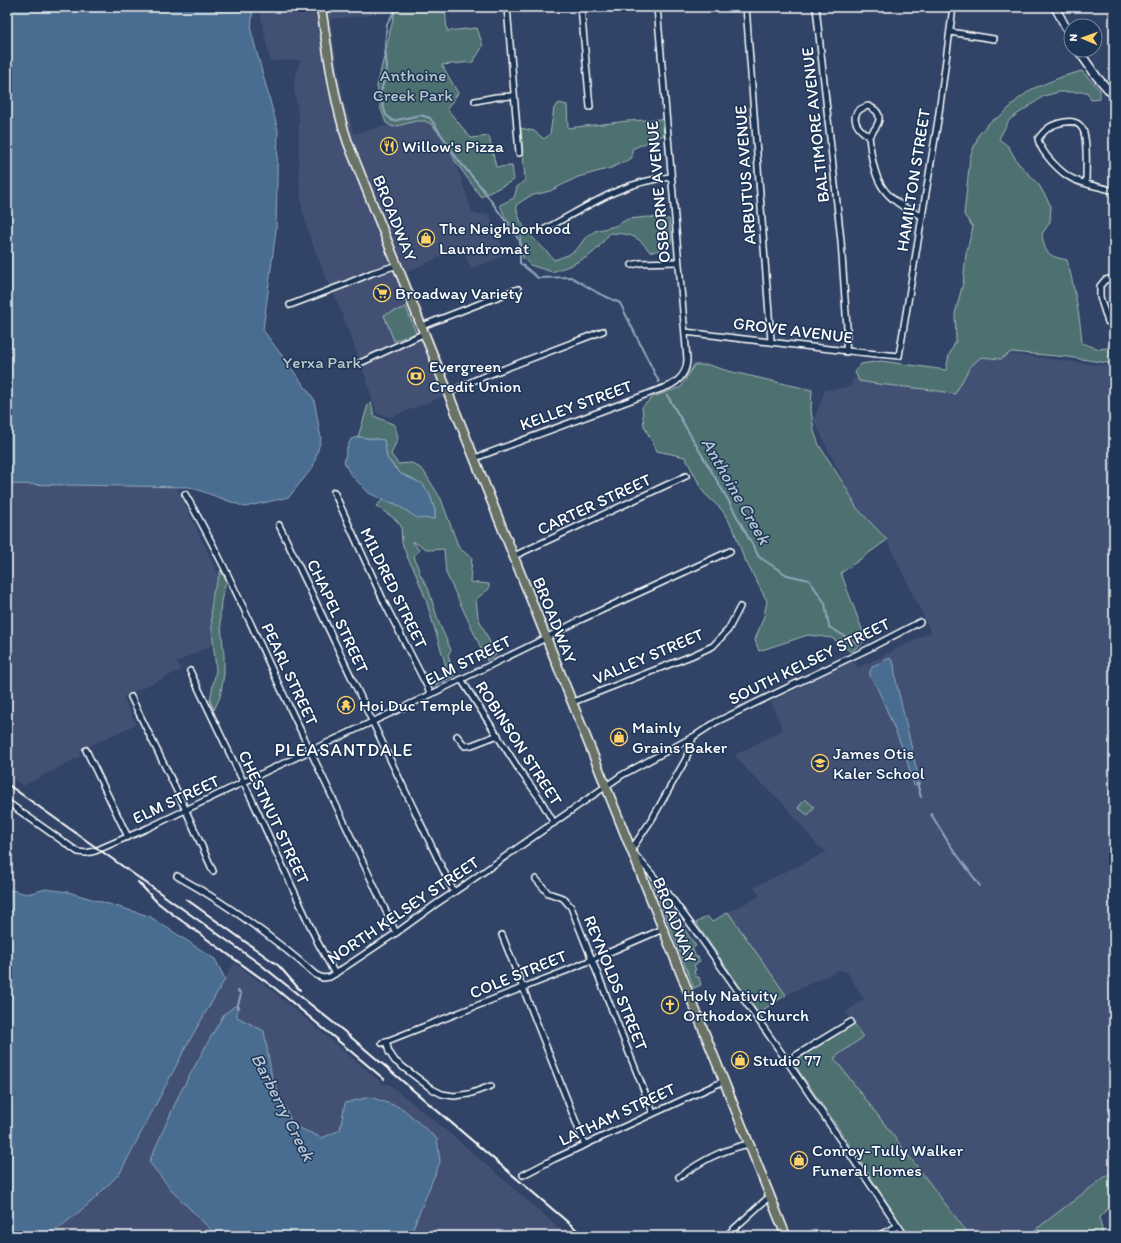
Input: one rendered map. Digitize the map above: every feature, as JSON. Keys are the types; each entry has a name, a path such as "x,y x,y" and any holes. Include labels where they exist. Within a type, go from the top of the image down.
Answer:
{"main road":[{"name":"BROADWAY","path":"321,7 336,97 344,131 786,1236"}],"street":[{"path":"507,7 519,153"},
{"path":"581,7 590,107"},
{"name":"OSBORNE AVENUE","path":"656,7 688,359 684,374"},
{"name":"ARBUTUS AVENUE","path":"746,7 772,341"},
{"name":"BALTIMORE AVENUE","path":"816,7 841,241 847,328 846,352"},
{"name":"HAMILTON STREET","path":"899,356 938,120 953,7"},
{"path":"1055,7 1063,22"},
{"path":"950,32 994,39"},
{"path":"1084,58 1097,77 1114,96"},
{"path":"475,101 496,97 514,96"},
{"path":"869,136 862,132 856,124 855,118 861,108 868,106 875,109 879,114 879,120 869,136 872,164 879,181 895,201 907,210 922,216"},
{"path":"1086,183 1084,134 1081,126 1072,121 1058,123 1045,129 1038,139 1039,146 1060,170 1074,179 1086,183 1114,191"},
{"path":"545,228 620,189 656,178 671,177"},
{"path":"632,264 639,262 678,262"},
{"path":"290,305 372,273 398,265"},
{"path":"1108,322 1100,297 1100,286 1105,280 1114,278"},
{"path":"360,363 424,330 518,289"},
{"path":"449,393 475,380 603,331"},
{"name":"GROVE AVENUE","path":"685,332 772,341 846,352 899,356"},
{"name":"KELLEY STREET","path":"475,458 669,386 680,379 684,374"},
{"name":"CARTER STREET","path":"514,556 686,476"},
{"name":"MILDRED STREET","path":"334,492 385,604 432,694"},
{"name":"PEARL STREET","path":"185,494 200,519 396,933"},
{"name":"CHAPEL STREET","path":"279,525 454,892"},
{"name":"ELM STREET","path":"7,802 78,852 86,853 95,851 128,837 432,694 580,620 730,551"},
{"name":"VALLEY STREET","path":"572,702 713,646 728,630 740,607"},
{"name":"SOUTH KELSEY STREET","path":"606,786 622,775 693,737 716,722 868,650 920,622"},
{"name":"CHESTNUT STREET","path":"190,671 318,943 335,974"},
{"name":"ROBINSON STREET","path":"461,679 554,822"},
{"path":"131,697 213,871"},
{"path":"458,736 465,746 472,746 498,735"},
{"path":"693,737 686,759 652,819 631,850 667,892 695,930 787,1061 905,1236"},
{"path":"86,750 128,837"},
{"name":"NORTH KELSEY STREET","path":"177,876 212,896 268,935 316,975 323,978 330,977 396,933 606,786"},
{"name":"REYNOLDS STREET","path":"536,879 548,893 563,898 569,904 653,1113"},
{"name":"COLE STREET","path":"491,1086 469,1094 454,1096 442,1094 432,1089 395,1061 384,1042 523,988 663,929"},
{"path":"502,935 585,1145"},
{"path":"787,1061 851,1022"},
{"name":"LATHAM STREET","path":"523,1175 554,1159 724,1081"},
{"path":"679,1177 711,1156 748,1144"},
{"path":"726,1236 770,1196"},
{"path":"876,1236 898,1226"}],"shaded area":[{"path":"259,7 376,7 372,15 330,19 343,98 354,134 379,127 393,127 416,121 428,122 434,126 450,147 473,214 489,214 506,255 471,269 461,247 407,272 455,392 391,417 377,414 362,366 335,296 328,283 309,235 302,209 299,172 299,119 294,89 295,77 300,60 270,61"},
{"path":"959,348 1114,367 1114,1170 1027,1236 970,1236 833,1058 863,1037 846,1012 864,999 847,972 839,970 786,995 728,912 760,896 754,887 827,852 817,845 783,803 748,771 735,755 783,730 771,702 852,661 858,668 931,632 887,540 856,507 814,420 825,390 850,387 853,378 953,389"},
{"path":"7,484 176,486 218,574 211,598 210,612 212,645 177,662 181,670 123,697 136,724 79,751 81,756 23,786 7,774"},
{"path":"234,963 269,988 383,1084 389,1084 460,1142 568,1236 46,1236 55,1231 91,1202 120,1173 188,1043"}],"green space":[{"name":"Anthoine Creek Park","path":"396,7 445,7 447,31 477,28 483,46 473,62 442,65 458,93 447,109 471,138 489,136 496,167 512,166 514,180 481,197 455,161 449,144 431,124 425,121 416,121 393,127 386,123 381,109 377,86"},
{"path":"1082,71 1100,90 1100,99 1091,100 1087,92 1059,92 1044,96 1009,120 999,139 1008,146 1018,163 1039,185 1051,206 1050,222 1042,234 1044,246 1048,253 1067,260 1080,322 1082,343 1099,349 1114,347 1114,364 1068,357 1011,352 1001,359 981,357 970,367 955,394 859,381 855,372 861,364 881,361 946,370 949,355 956,341 955,314 963,283 966,254 973,227 964,215 970,157 979,134 990,122 1002,115 1017,100 1032,89 1064,76"},
{"path":"559,103 567,105 568,128 628,121 662,119 664,135 632,149 632,158 611,168 578,177 550,191 530,196 516,205 518,215 526,229 554,260 568,255 577,249 585,238 595,231 615,226 628,219 648,217 669,219 672,242 662,250 650,252 633,236 610,233 598,248 589,256 569,266 552,272 530,265 523,258 520,236 505,217 500,205 514,198 517,187 525,180 521,128 534,131 544,139 550,134 554,108"},
{"path":"406,307 416,333 394,341 384,315"},
{"path":"694,365 709,365 728,371 812,390 811,410 814,431 819,445 847,489 856,507 887,540 841,573 866,640 851,652 832,638 808,635 759,651 755,640 764,616 767,601 743,556 734,530 722,510 704,493 685,457 657,451 644,426 642,407 653,397 681,387"},
{"path":"371,402 374,416 395,425 398,438 391,454 398,464 412,463 423,470 441,499 459,548 472,558 470,582 489,584 489,589 476,599 478,617 496,655 487,661 446,573 444,549 428,550 412,541 419,550 414,556 420,574 428,588 439,623 451,650 448,655 454,676 436,685 433,679 436,680 448,673 426,600 402,543 401,526 395,519 376,506 383,500 396,504 408,512 435,519 435,510 430,495 412,478 401,474 387,458 384,440 358,437 368,405"},
{"path":"221,570 226,581 221,601 220,616 224,655 224,674 220,697 214,710 210,700 216,670 211,609 213,593"},
{"path":"805,799 814,807 808,815 798,808"},
{"path":"652,882 696,946 692,948 700,962 694,965 696,970 694,971 696,977 699,977 701,985 694,988"},
{"path":"728,912 786,995 758,1013 696,923 707,916 712,922"},
{"path":"854,1024 863,1037 834,1058 970,1236 909,1236 839,1129 794,1064 796,1060"},
{"path":"1114,1170 1114,1203 1099,1217 1103,1234 1102,1236 1027,1236"}],"water":[{"path":"7,7 253,7 251,31 278,130 276,230 263,330 314,399 321,439 313,467 289,497 245,507 190,487 7,484"},
{"path":"358,437 384,440 387,458 394,467 401,474 423,484 430,495 435,510 435,519 417,518 396,504 383,500 369,493 350,474 344,462 347,448 351,439"},
{"path":"890,658 894,664 896,681 920,784 914,786 905,754 877,687 870,676 870,671 873,666"},
{"path":"7,889 27,894 46,889 68,892 149,916 215,959 225,979 188,1043 120,1173 91,1202 55,1231 46,1236 7,1236"},
{"path":"235,1006 240,1007 237,1011 237,1017 264,1031 272,1078 293,1125 322,1138 340,1130 345,1103 370,1097 402,1108 437,1139 440,1162 413,1228 418,1236 217,1236 175,1194 149,1162 180,1093 208,1042 224,1014"}],"waterway":[{"name":"Anthoine Creek","path":"397,7 387,24 385,45 387,68 380,96 386,115 393,121 420,115 430,118 459,161 481,187 520,241 520,263 538,278 571,277 598,293 620,303 659,382"},
{"name":"Anthoine Creek","path":"667,395 727,498 759,557 787,575 809,580 825,603 829,627 860,645"},
{"name":"Anthoine Creek","path":"917,783 921,797"},
{"name":"Anthoine Creek","path":"931,814 950,845 980,886"},
{"name":"Barberry Creek","path":"237,1008 241,994 238,991"}],"railway":[{"path":"7,784 260,964 345,1032 584,1236"},
{"path":"138,882 157,902 276,989 384,1079"},
{"path":"186,899 279,966 300,990"}],"place":[{"name":"Willow's Pizza","path":"389,146"},
{"name":"The Neighborhood Laundromat","path":"426,238"},
{"name":"Broadway Variety","path":"382,293"},
{"name":"Evergreen Credit Union","path":"416,376"},
{"name":"Hoi Duc Temple","path":"346,705"},
{"name":"Mainly Grains Baker","path":"619,737"},
{"name":"James Otis Kaler School","path":"820,763"},
{"name":"Holy Nativity Orthodox Church","path":"670,1005"},
{"name":"Studio 77","path":"740,1060"},
{"name":"Conroy-Tully Walker Funeral Homes","path":"799,1160"}],"district":[{"name":"PLEASANTDALE","path":"344,750"}],"park label":[{"name":"Yerxa Park","path":"322,362"}]}
